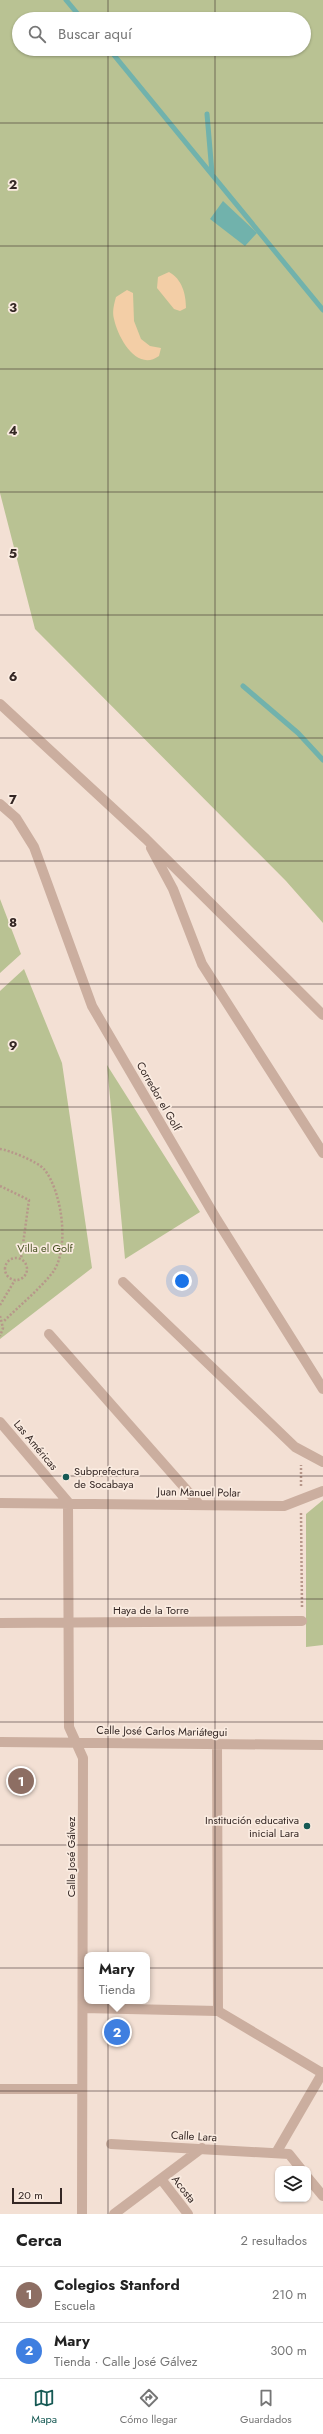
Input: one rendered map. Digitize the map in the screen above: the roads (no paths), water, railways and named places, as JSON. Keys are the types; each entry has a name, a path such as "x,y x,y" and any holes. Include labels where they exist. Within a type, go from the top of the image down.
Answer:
{"street":[{"path":"0,704 146,839 323,1015"},
{"name":"Corredor el Golf","path":"0,804 16,818 34,848 92,1006 218,1220 323,1389"},
{"path":"146,839 173,889 202,964 323,1153"},
{"path":"123,1282 295,1447 302,1449 323,1462"},
{"path":"49,1334 199,1504"},
{"name":"Las Américas","path":"0,1422 68,1502"},
{"name":"Juan Manuel Polar","path":"0,1503 68,1502 284,1506 301,1501 323,1491"},
{"name":"Calle José Gálvez","path":"68,1502 70,1622 69,1727 83,1758 82,2214"},
{"name":"Haya de la Torre","path":"0,1623 302,1621"},
{"name":"Calle José Carlos Mariátegui","path":"0,1742 323,1745"},
{"path":"217,1744 218,2011"},
{"path":"83,2008 218,2011 323,2072 276,2153"},
{"path":"0,2089 82,2090"},
{"name":"Calle Lara","path":"111,2144 289,2154 299,2166"},
{"path":"114,2214 202,2148"},
{"name":"Acosta","path":"161,2179 188,2214"},
{"path":"311,2182 323,2196"}],"water":[{"path":"223,201 257,233 245,246 210,219"}],"waterway":[{"path":"66,0 76,12"},
{"path":"115,56 323,310"},
{"path":"207,114 212,173"},
{"path":"243,686 298,733 323,760"}],"place":[{"name":"Subprefectura de Socabaya","path":"66,1477"},
{"name":"Colegios Stanford","path":"21,1781"},
{"name":"Institución educativa inicial Lara","path":"307,1826"},
{"name":"Mary","path":"117,2032"}],"park label":[{"name":"Villa el Golf","path":"45,1248"}]}
